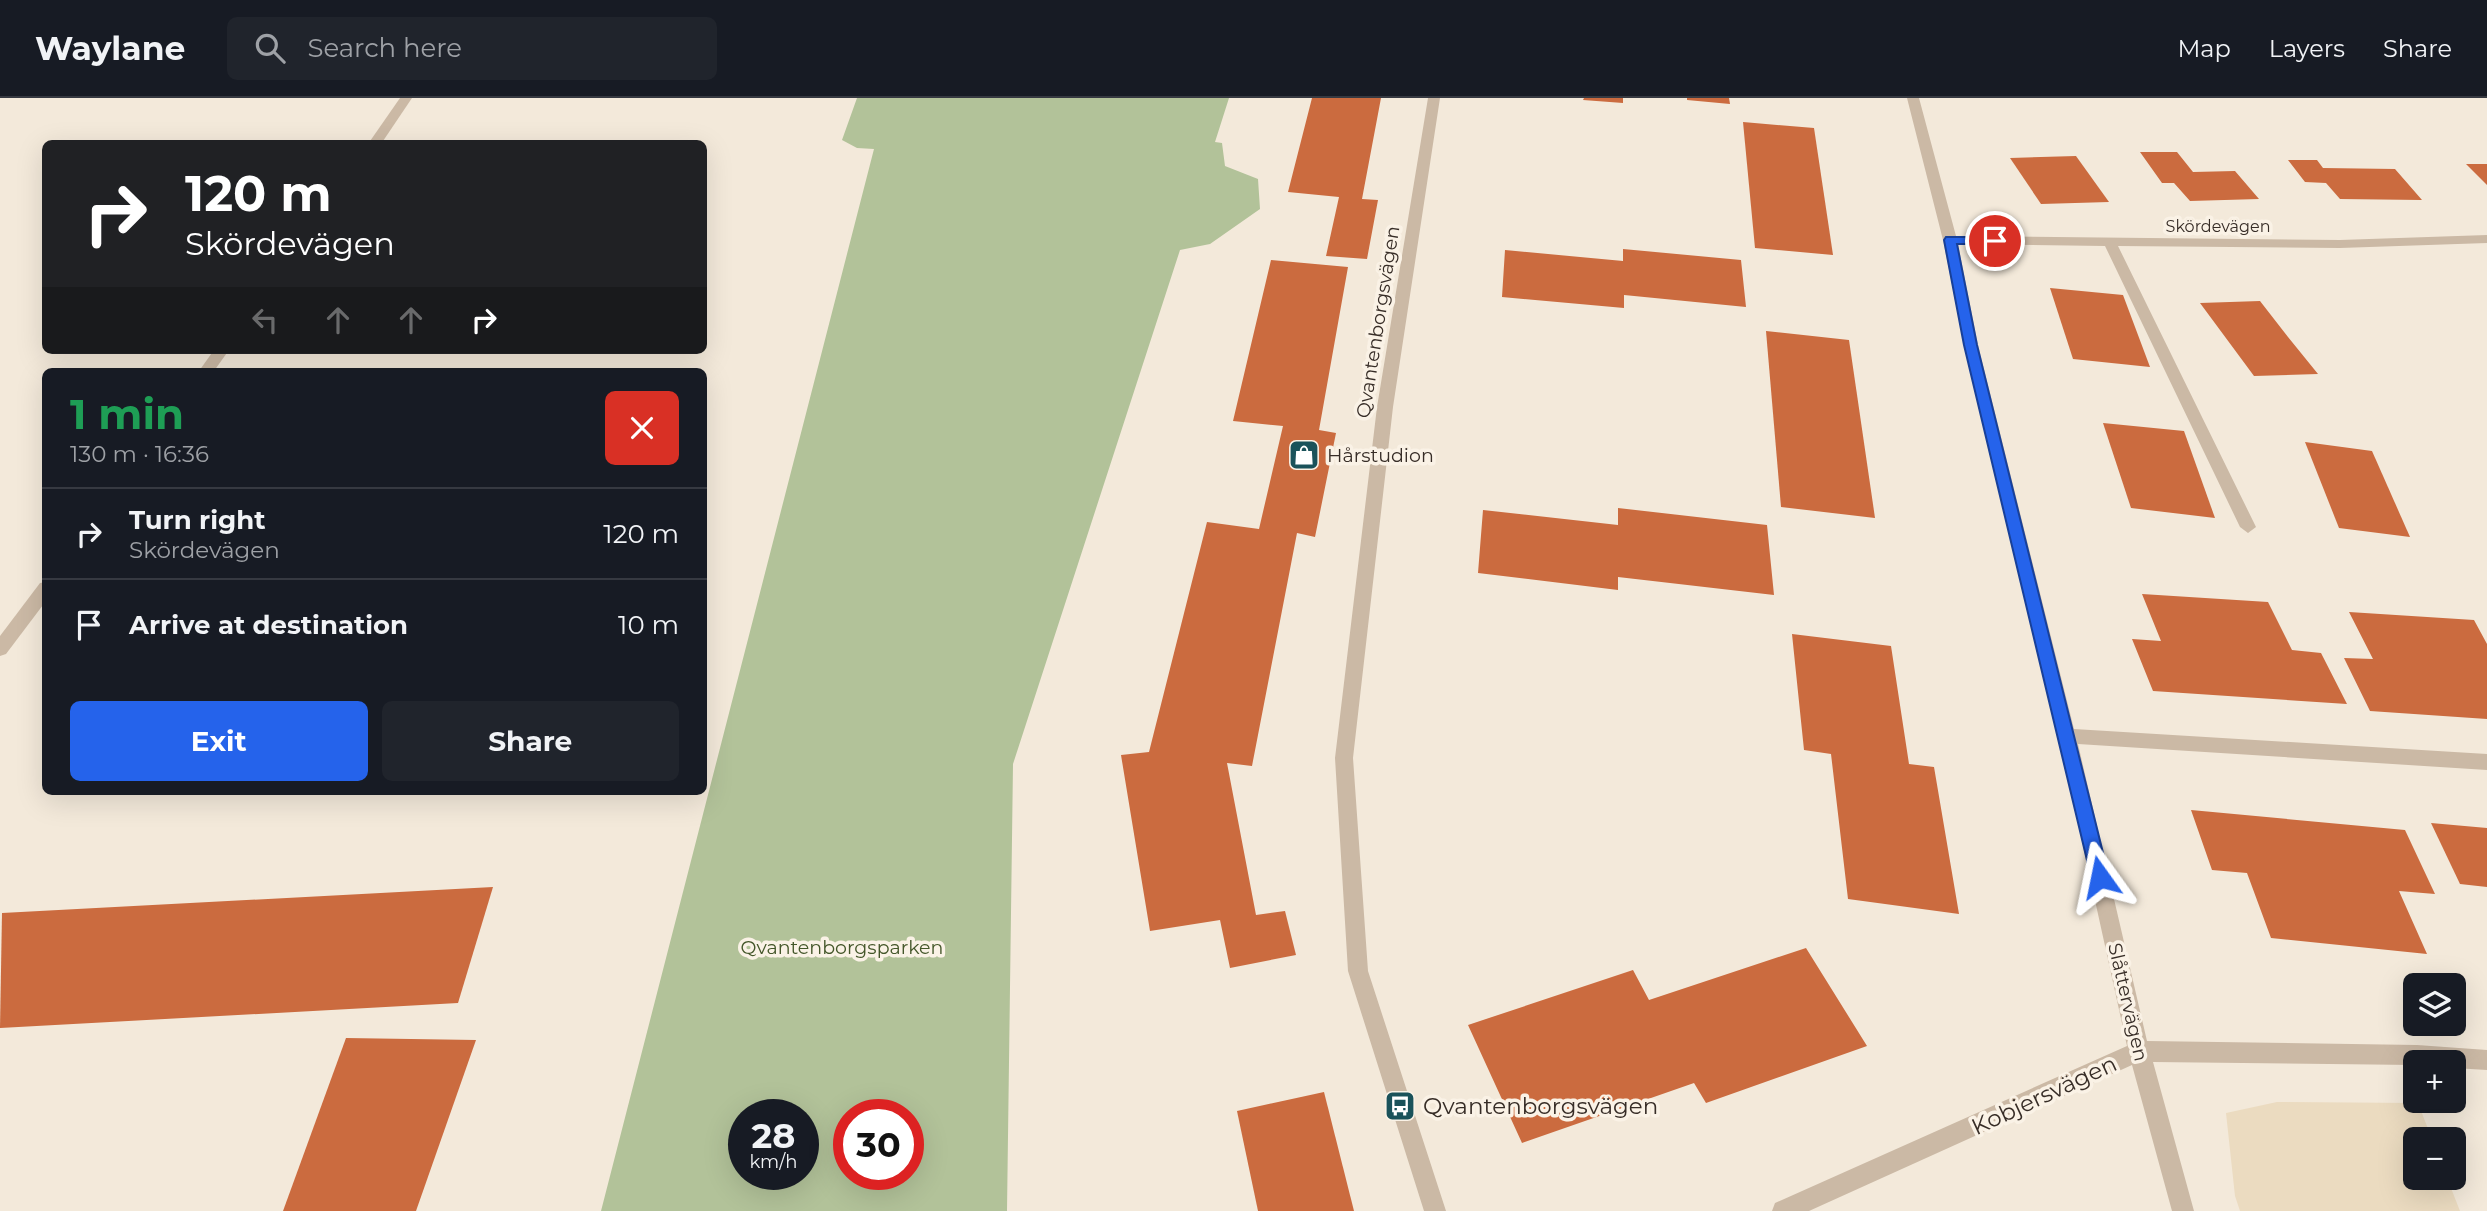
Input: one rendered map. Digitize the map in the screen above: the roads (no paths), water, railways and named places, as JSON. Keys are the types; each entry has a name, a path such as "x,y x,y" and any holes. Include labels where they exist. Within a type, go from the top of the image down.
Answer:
{"street":[{"path":"377,140 406,98"},
{"name":"Qvantenborgsvägen","path":"1434,98 1385,407 1344,758 1358,971 1435,1211"},
{"name":"Slåttervägen","path":"1913,98 1950,240 1970,345 2067,736 2138,1051 2183,1211"},
{"name":"Skördevägen","path":"1950,240 2340,244 2487,239"},
{"path":"2110,243 2248,527"},
{"path":"208,368 219,354"},
{"path":"0,649 42,593"},
{"path":"2067,736 2487,762"},
{"name":"Kobjersvägen","path":"1783,1211 2138,1051 2417,1055 2487,1060"}],"place":[{"name":"Hårstudion","path":"1304,455"},
{"name":"Qvantenborgsvägen","path":"1400,1106"}],"park label":[{"name":"Qvantenborgsparken","path":"842,947"}]}
